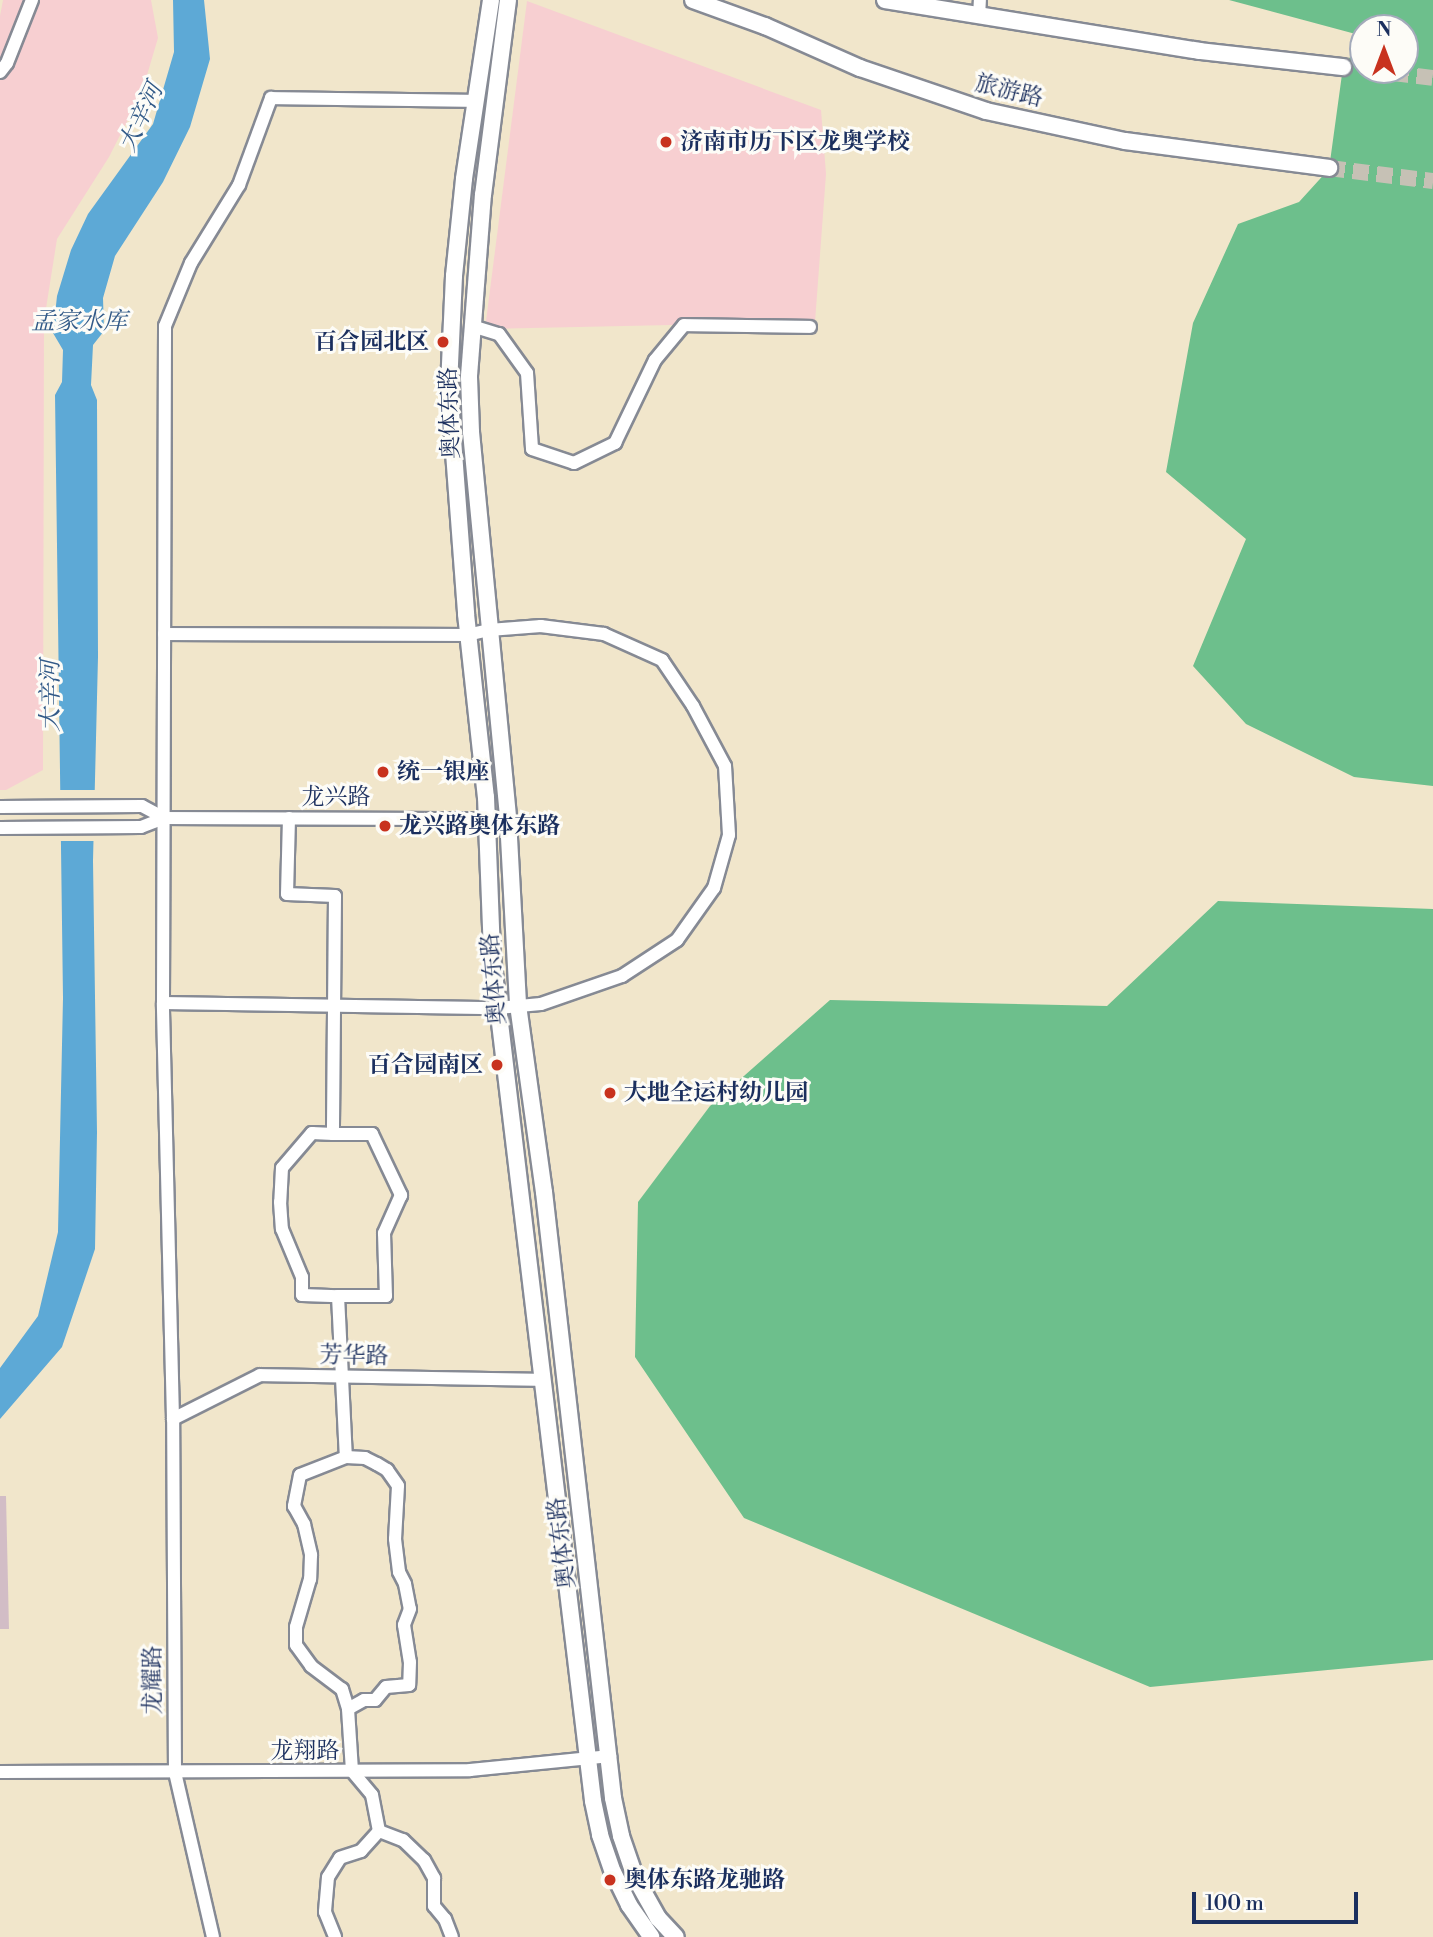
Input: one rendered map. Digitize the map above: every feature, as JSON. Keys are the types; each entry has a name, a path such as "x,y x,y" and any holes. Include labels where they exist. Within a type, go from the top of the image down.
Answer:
{"main road":[{"path":"491,0 454,276 449,386 468,635 486,797 492,956 587,1759 600,1835 613,1872 629,1905 650,1937"},
{"name":"奥体东路","path":"508,0 483,194 469,377 471,432 508,819 518,1005 546,1206 621,1836 635,1877 658,1918 676,1937"},
{"name":"旅游路","path":"693,0 765,26 860,68 986,111 1125,141 1329,168"},
{"path":"885,0 1200,51 1343,67"}],"street":[{"path":"0,72 7,64 32,0"},
{"path":"979,17 980,0"},
{"name":"龙耀路","path":"213,1937 175,1773 173,1419 163,1003 165,326 191,263 239,185 271,98 476,101"},
{"path":"472,326 499,334 527,373 532,449 574,463 615,443 655,360 684,325 810,327"},
{"path":"163,1003 498,1008 541,1004 622,976 677,940 714,888 729,835 726,766 693,706 662,660 604,634 541,626 489,629 468,635 164,634"},
{"name":"龙兴路","path":"0,807 142,806 165,818"},
{"name":"龙兴路","path":"0,828 141,827 165,818 508,819"},
{"path":"289,818 287,894 335,896 333,1134"},
{"path":"312,1133 333,1134 372,1134 401,1195 384,1233 386,1296 302,1295 302,1277 282,1229 282,1168 312,1133"},
{"path":"338,1296 346,1457"},
{"name":"芳华路","path":"173,1419 260,1375 544,1380"},
{"path":"348,1709 364,1700 375,1700 386,1687 409,1685 410,1662 404,1625 410,1609 405,1584 399,1572 395,1539 398,1486 387,1470 377,1464 365,1458 346,1457 300,1475 294,1506 304,1524 311,1555 310,1579 296,1627 296,1645 311,1666 342,1689 348,1709 352,1771 372,1795 379,1831"},
{"name":"龙翔路","path":"0,1772 470,1770 610,1756"},
{"path":"335,1937 325,1912 328,1877 340,1858 360,1851 379,1831"},
{"path":"379,1831 403,1840 424,1860 434,1878 434,1906 445,1919 452,1937"}],"shaded area":[{"path":"3,0 151,0 158,38 142,92 109,157 57,239 44,321 43,770 6,790 0,790 0,16"},
{"name":"济南市历下区龙奥学校","path":"527,1 821,110 826,174 815,322 485,329"},
{"path":"0,1496 6,1496 9,1629 0,1629"}],"green space":[{"path":"1229,0 1433,0 1433,786 1354,777 1246,724 1193,666 1246,539 1166,472 1193,323 1238,224 1299,202 1329,169 1343,67 1349,59 1349,84 1419,84 1419,14 1349,14 1349,32"},
{"path":"1218,901 1433,909 1433,1660 1150,1687 744,1518 635,1357 638,1202 710,1106 830,1000 1107,1006"}],"water":[{"name":"孟家水库","path":"173,0 204,0 210,59 190,127 163,182 115,256 103,298 104,331 93,345 91,385 97,400 98,657 93,861 97,1132 95,1249 62,1347 0,1419 0,1368 38,1316 58,1232 63,998 55,395 62,382 63,350 53,333 57,296 71,250 88,214 153,124 174,52"}],"pier":[{"path":"55,790 98,790 98,841 55,841"}],"tunnel":[{"path":"1419,76 1433,78"},
{"path":"1329,168 1433,181"}],"place":[{"name":"济南市历下区龙奥学校","path":"666,142"},
{"name":"百合园北区","path":"443,342"},
{"name":"统一银座","path":"383,772"},
{"name":"龙兴路奥体东路","path":"385,826"},
{"name":"百合园南区","path":"497,1065"},
{"name":"大地全运村幼儿园","path":"610,1093"},
{"name":"奥体东路龙驰路","path":"610,1880"}],"water label":[{"name":"大辛河","path":"142,118"},
{"name":"大辛河","path":"52,696"}]}
